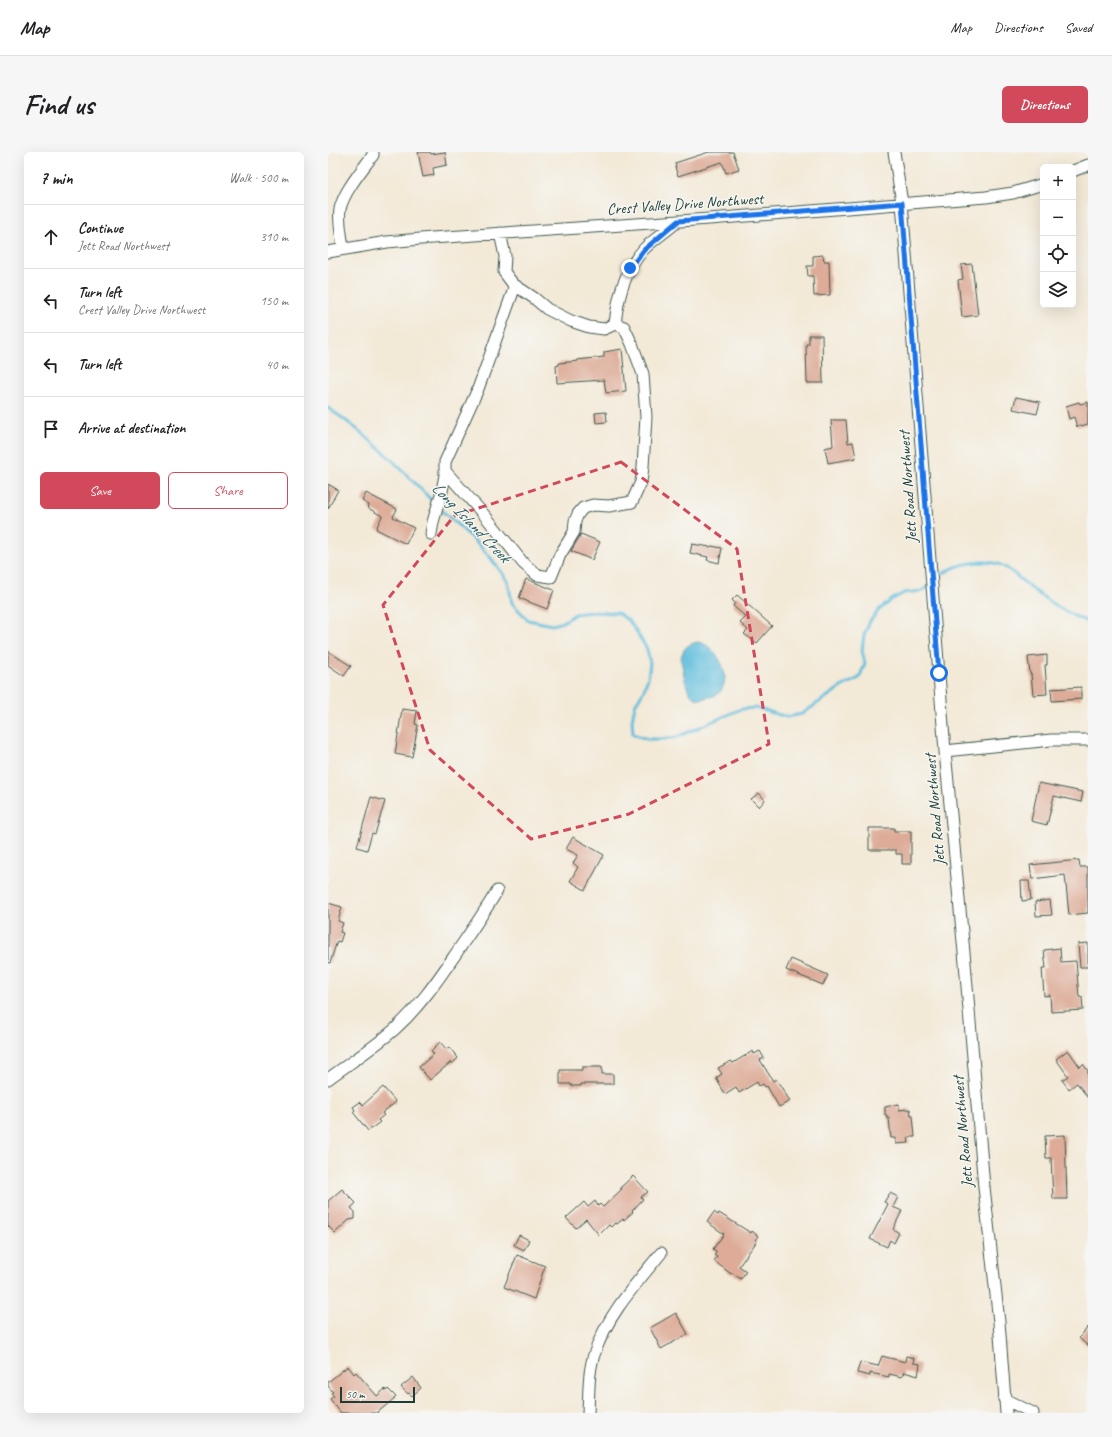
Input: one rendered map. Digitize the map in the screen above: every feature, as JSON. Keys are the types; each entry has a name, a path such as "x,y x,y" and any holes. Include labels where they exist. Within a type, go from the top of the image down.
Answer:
{"street":[{"path":"344,249 340,225 340,209 348,190 373,152"},
{"name":"Jett Road Northwest","path":"894,152 902,203 932,568 945,751 983,1179 1006,1413"},
{"path":"1076,170 1088,165"},
{"name":"Crest Valley Drive Northwest","path":"328,252 410,240 986,197 1013,193 1040,185"},
{"path":"615,324 620,295 630,268 644,250 678,221"},
{"path":"445,471 486,517 523,563 537,575 551,577 560,555 574,532 575,521 578,514 583,508 593,505 609,506 632,502 641,482 646,417 642,374 628,334 624,327 615,324 604,329 571,321 547,310 534,298 513,284 504,272 505,256 500,233"},
{"path":"431,534 442,491 445,462 478,389 514,289 513,284"},
{"path":"945,751 1051,740 1088,740"},
{"path":"328,1079 376,1045 416,1008 437,981 497,891"},
{"path":"588,1413 589,1384 594,1353 603,1333 618,1306 661,1253"},
{"path":"1004,1399 1033,1413"}],"highlighted area":[{"path":"621,462 737,549 769,744 629,814 531,839 430,750 383,605 454,516"}],"water":[{"path":"698,642 705,644 712,649 717,656 722,664 725,680 723,688 718,694 702,699 693,697 688,690 681,660 684,650 691,644"}],"building":[{"path":"418,152 430,152 431,154 445,152 447,165 433,168 434,175 423,177"},
{"path":"709,152 733,152 739,169 726,173 722,162 678,176 675,163"},
{"path":"823,255 824,261 829,261 830,295 814,296 813,276 808,276 807,266 813,266 813,256"},
{"path":"972,264 978,315 962,317 958,280 963,279 961,265"},
{"path":"809,335 822,335 823,383 807,383 806,344 809,344"},
{"path":"622,349 626,391 606,393 604,380 557,383 556,366 559,365 559,363 604,357 604,352"},
{"path":"1016,397 1040,402 1037,414 1013,409"},
{"path":"1079,402 1080,404 1088,402 1088,424 1077,427 1074,417 1069,419 1066,406"},
{"path":"606,412 607,422 596,423 595,413"},
{"path":"831,420 846,420 848,443 853,442 856,458 828,463 825,448 833,446"},
{"path":"328,484 338,490 328,509"},
{"path":"366,493 397,509 393,517 414,528 406,544 376,529 382,516 368,508 369,505 362,501"},
{"path":"581,534 600,542 592,560 571,551"},
{"path":"692,544 722,548 719,563 707,560 708,557 690,553"},
{"path":"526,579 554,590 547,609 519,598"},
{"path":"737,595 772,626 757,643 744,634 748,630 740,623 746,617 733,606 735,603 732,600"},
{"path":"328,651 351,666 344,676 328,665"},
{"path":"1047,655 1047,665 1045,665 1047,694 1033,695 1028,657"},
{"path":"1081,687 1081,699 1052,701 1051,689"},
{"path":"402,709 417,711 415,724 418,725 412,757 395,754"},
{"path":"1039,783 1083,792 1081,802 1054,796 1047,825 1031,821"},
{"path":"759,793 765,800 759,807 751,799"},
{"path":"371,797 385,801 375,834 372,833 367,850 357,847"},
{"path":"869,828 894,828 894,831 911,831 911,864 902,864 902,854 896,854 896,850 869,850"},
{"path":"573,837 604,855 585,890 570,881 578,867 573,863 578,855 566,849"},
{"path":"1079,860 1080,867 1088,867 1088,913 1069,915 1065,875 1032,879 1030,865"},
{"path":"1021,881 1029,881 1031,900 1022,901"},
{"path":"1050,900 1052,915 1036,916 1035,902"},
{"path":"328,903 342,907 338,921 343,923 340,932 343,933 340,942 337,941 330,963 328,962"},
{"path":"1088,943 1088,967 1080,967 1078,944"},
{"path":"1060,948 1061,962 1076,961 1079,997 1082,997 1083,1010 1051,1012 1050,995 1044,996 1042,968 1046,968 1044,950"},
{"path":"791,959 828,975 823,985 786,970"},
{"path":"440,1042 446,1049 449,1047 458,1058 430,1080 419,1067 434,1054 431,1051"},
{"path":"1068,1050 1080,1067 1083,1064 1088,1071 1088,1098 1077,1083 1069,1089 1062,1080 1068,1076 1056,1059"},
{"path":"753,1051 754,1054 760,1051 764,1058 760,1060 773,1081 776,1079 790,1101 779,1107 767,1086 765,1087 763,1084 759,1086 757,1082 739,1093 736,1087 725,1094 716,1078 722,1074 718,1068 731,1061 733,1063"},
{"path":"582,1067 602,1067 602,1074 613,1074 613,1084 581,1084 581,1086 571,1086 571,1084 560,1084 560,1070 582,1070"},
{"path":"383,1087 396,1102 382,1113 384,1115 378,1120 380,1122 368,1131 353,1112 355,1110 353,1107 360,1102 363,1105"},
{"path":"899,1104 899,1110 910,1109 911,1116 913,1116 915,1137 908,1137 909,1143 896,1144 896,1138 891,1138 889,1118 887,1119 887,1115 885,1115 885,1107"},
{"path":"1065,1135 1067,1199 1053,1199 1051,1158 1046,1158 1045,1136"},
{"path":"633,1176 648,1192 641,1197 643,1199 632,1211 633,1212 624,1220 623,1219 617,1224 615,1223 611,1227 609,1225 599,1235 586,1219 576,1228 566,1218 584,1202 588,1207 595,1201 598,1206 600,1204 603,1207"},
{"path":"342,1189 356,1203 351,1208 355,1212 355,1219 349,1220 335,1233 328,1226 328,1201"},
{"path":"890,1193 898,1197 893,1207 902,1211 893,1229 899,1233 894,1243 890,1240 887,1247 870,1239 888,1204 884,1202"},
{"path":"714,1212 718,1215 719,1213 751,1233 752,1231 758,1236 755,1240 757,1241 739,1266 746,1271 741,1279 732,1273 731,1274 714,1261 717,1257 714,1255 717,1252 713,1249 724,1234 707,1222"},
{"path":"519,1235 529,1240 524,1250 514,1245"},
{"path":"517,1255 545,1266 534,1299 504,1287"},
{"path":"676,1313 688,1334 661,1349 650,1328"},
{"path":"1088,1327 1088,1346 1079,1338"},
{"path":"882,1356 905,1362 906,1356 914,1358 913,1363 920,1364 918,1376 904,1372 902,1377 889,1374 889,1377 870,1373 870,1376 857,1373 860,1362 878,1366"},
{"path":"348,1366 354,1374 356,1372 377,1396 385,1389 386,1391 388,1389 396,1397 377,1413 341,1413 330,1399 334,1396 331,1393 333,1392 328,1386 328,1382"},
{"path":"413,1377 421,1388 412,1396 401,1387"}],"waterway":[{"name":"Long Island Creek","path":"328,408 371,441 435,504"},
{"name":"Long Island Creek","path":"440,509 469,535 490,557 508,581 512,603 528,620 552,625 563,622 575,614 590,612 618,613 630,622 647,649 650,663 648,678 643,692 635,705 632,720 633,734 647,739 677,737 741,709 756,708 787,717 802,714 841,687 859,678 865,664 862,650 864,635 870,621 879,610 891,600 904,593 922,591 929,586"},
{"name":"Long Island Creek","path":"934,581 950,570 965,564 989,562 1003,566 1047,600 1072,615 1088,622"}],"route":[{"path":"630,268 644,250 678,221 902,203 930,561 932,568 939,673"}]}
